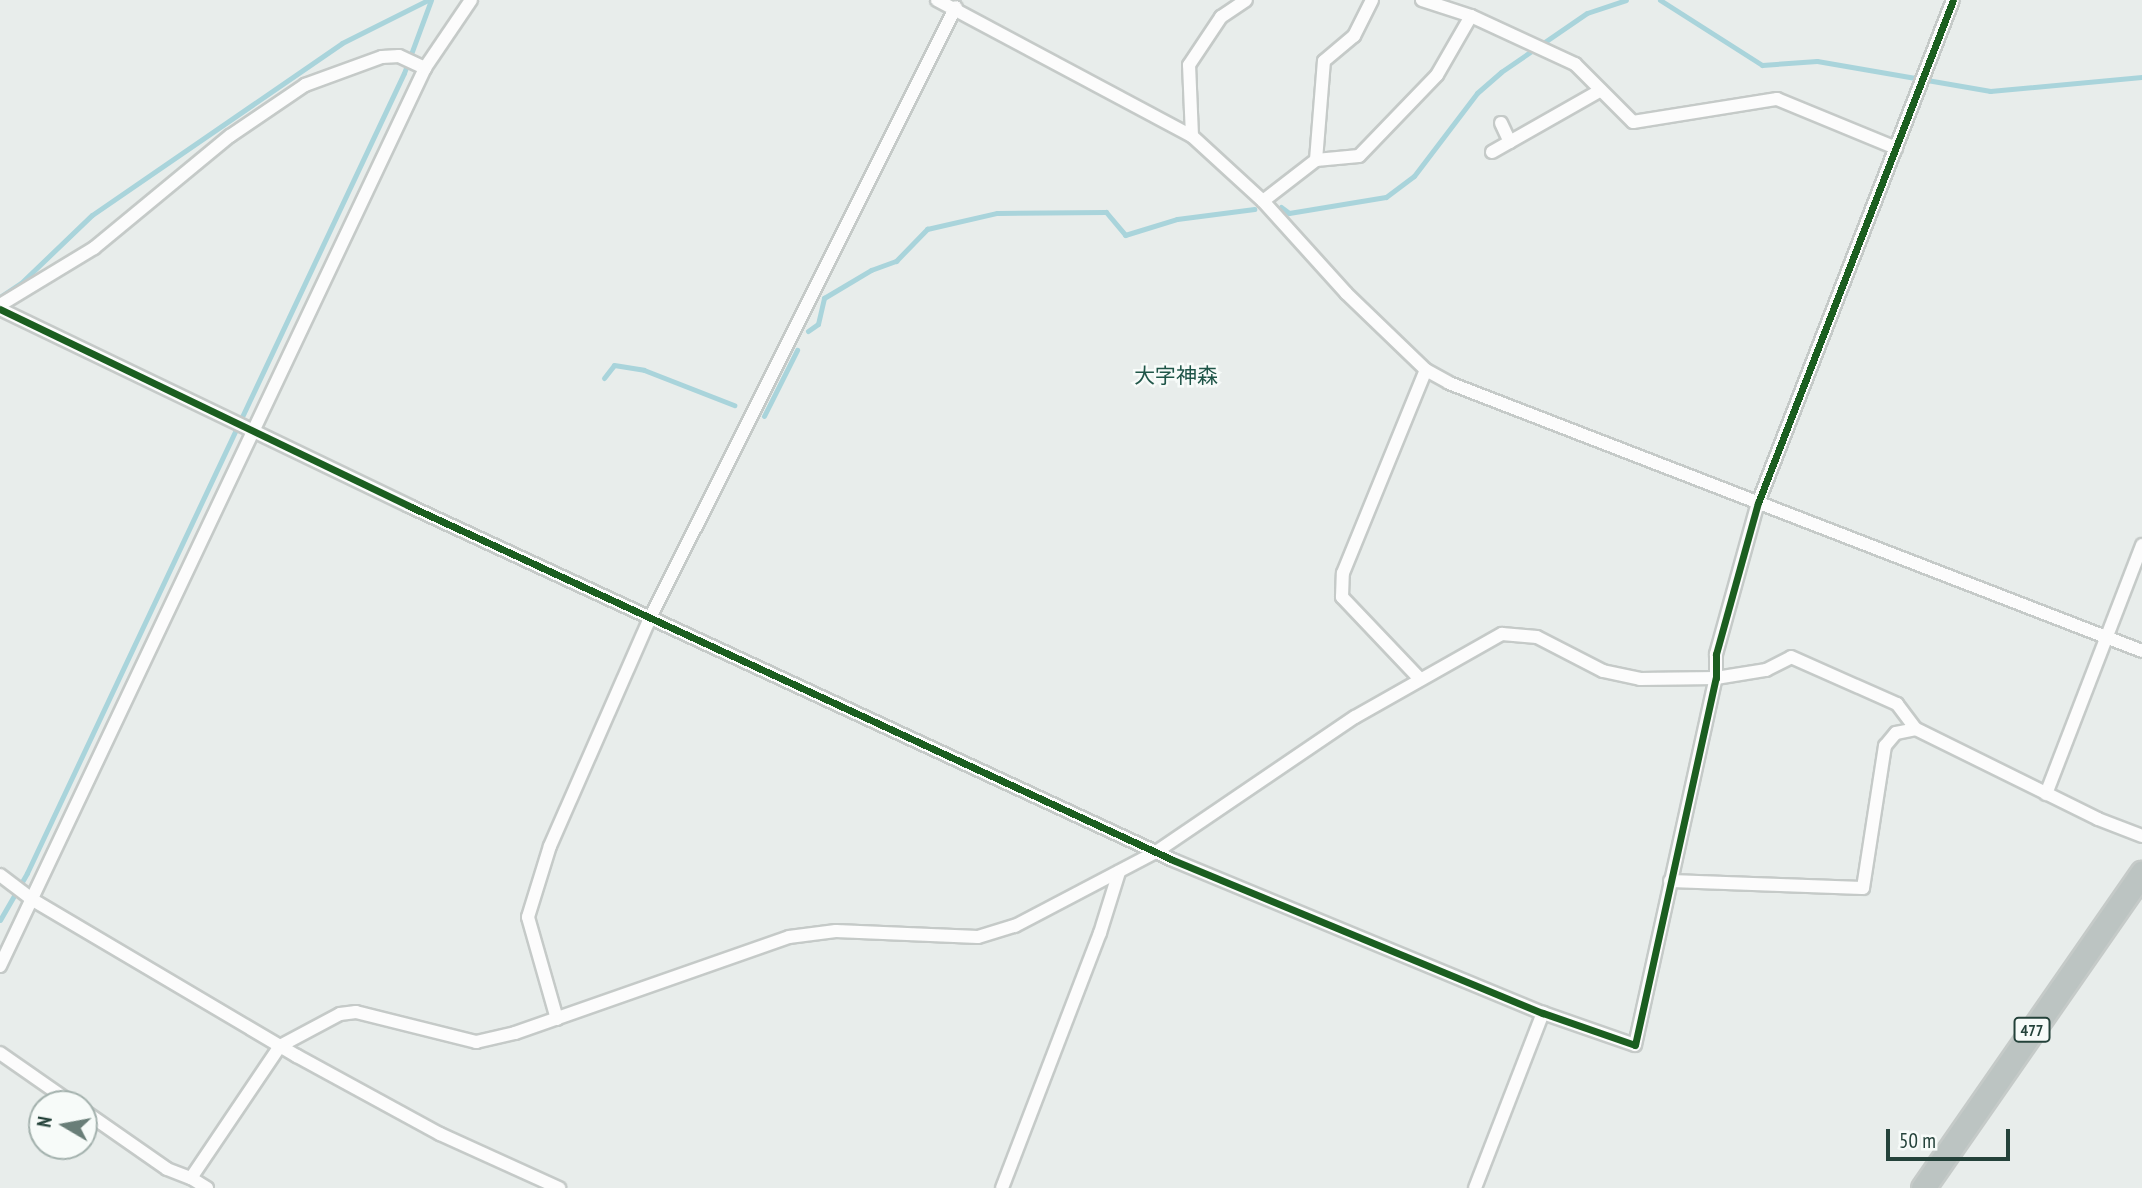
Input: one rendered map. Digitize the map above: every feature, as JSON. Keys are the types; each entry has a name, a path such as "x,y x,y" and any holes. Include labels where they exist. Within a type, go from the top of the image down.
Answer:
{"highway":[{"name":"477","path":"1923,1188 2142,873"}],"street":[{"path":"0,965 29,898 421,66 471,0"},
{"path":"937,0 956,7 1192,136 1263,201 1346,293 1426,370 1758,503 2142,651"},
{"path":"1192,136 1189,65 1221,17 1246,0"},
{"path":"1316,160 1324,61 1354,36 1372,0"},
{"path":"1422,0 1471,16 1526,44 1575,64 1633,122 1777,99 1896,148"},
{"path":"0,307 650,618 1156,852 1543,1013 1635,1045 1716,678 1716,654 1758,503 1953,0"},
{"path":"557,1019 528,918 533,890 650,618 956,7"},
{"path":"1263,201 1316,160 1359,156 1437,75 1471,16"},
{"path":"0,307 94,248 230,136 305,85 382,57 399,56 421,66"},
{"path":"1492,152 1601,90"},
{"path":"1501,123 1510,142"},
{"path":"1419,678 1342,597 1343,573 1426,370"},
{"path":"2046,794 2142,545"},
{"path":"191,1178 280,1046 340,1014 356,1012 476,1042 557,1019 789,937 836,931 978,937 1015,926 1156,852 1419,678 1491,637 1515,632 1537,637 1603,671 1640,679 1716,678 1766,670 1791,657 1897,704 1916,729 2046,794 2142,836"},
{"path":"1670,881 1863,888 1885,746 1896,733 1916,729"},
{"path":"1002,1188 1100,933 1119,872"},
{"path":"4,878 29,898 280,1046 440,1133 559,1188"},
{"path":"1475,1188 1543,1013"},
{"path":"0,1053 54,1090"},
{"path":"98,1121 167,1169 191,1178 207,1188"}],"waterway":[{"path":"0,297 21,283 92,215 342,43 428,0"},
{"path":"0,920 27,873 404,73 431,0"},
{"path":"1281,207 1289,213 1386,197 1414,176 1477,93 1501,72 1587,13 1626,0"},
{"path":"1660,0 1762,65 1817,61 1990,91 2142,77"},
{"path":"808,331 818,324 824,298 871,270 896,261 927,229 997,213 1106,212 1125,235 1177,219 1254,209"},
{"path":"764,416 797,350"},
{"path":"604,378 614,365 644,370 734,405"}],"cycle path":[{"path":"0,309 409,506 1173,860 1543,1013 1635,1045 1716,678 1716,654 1758,503 1953,0"}],"district":[{"name":"大字神森","path":"1176,376"}]}
